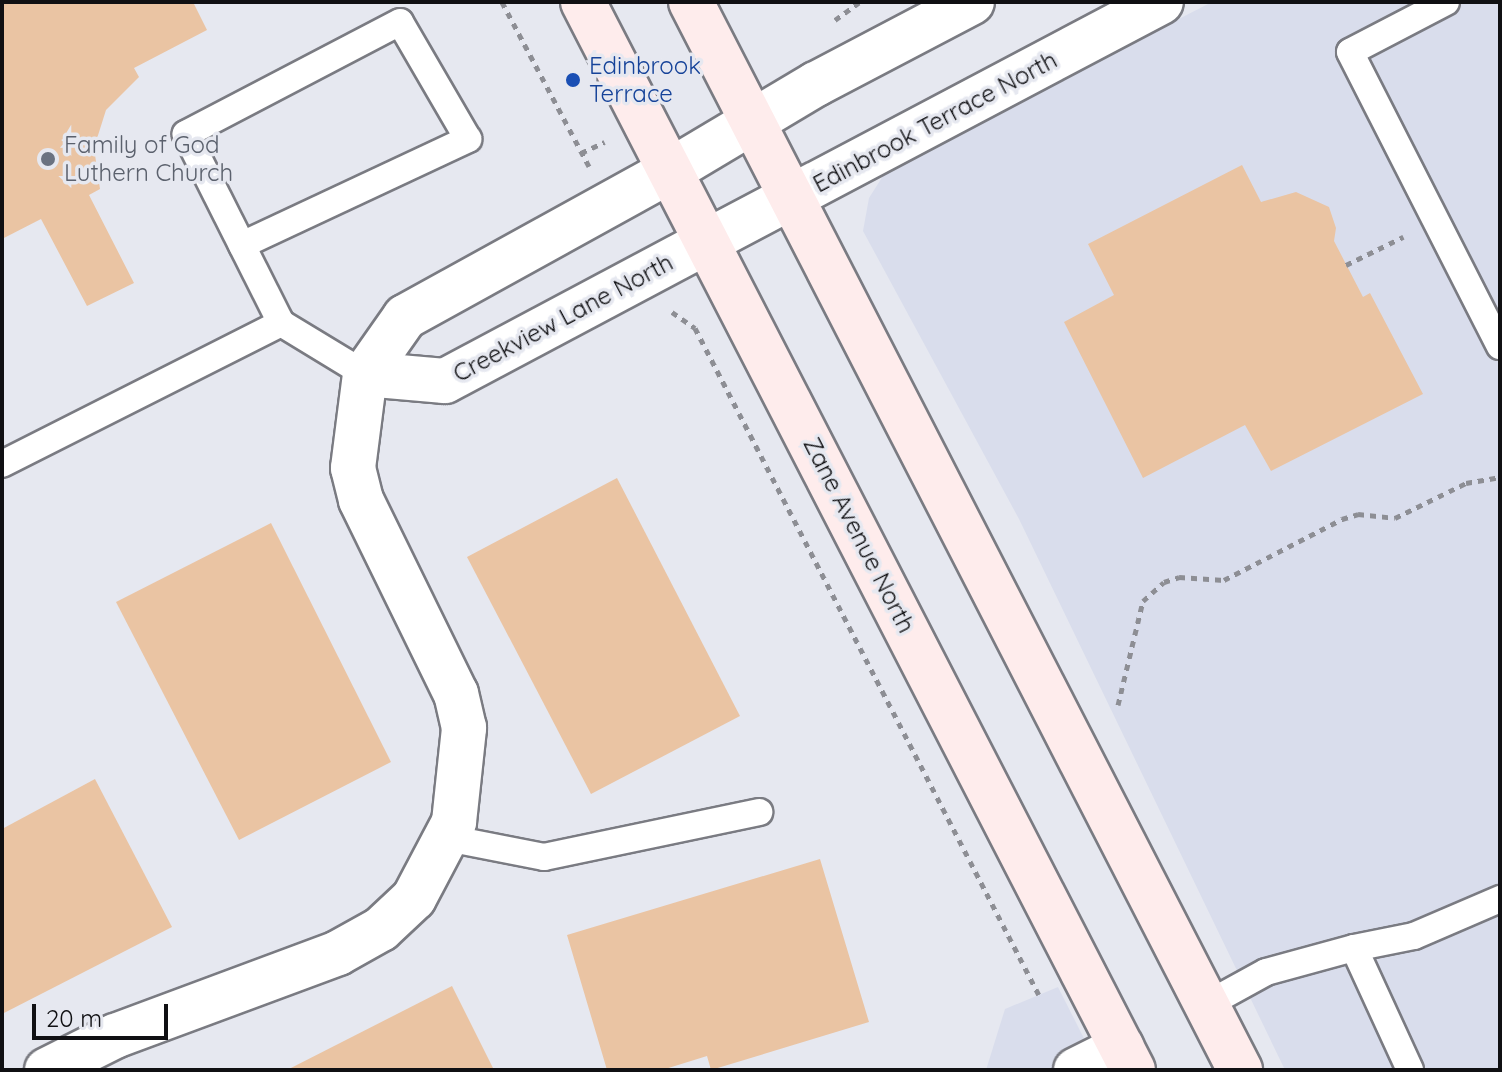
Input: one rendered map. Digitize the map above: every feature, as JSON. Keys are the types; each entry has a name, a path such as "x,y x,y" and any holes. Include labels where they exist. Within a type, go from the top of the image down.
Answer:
{"main road":[{"name":"Zane Avenue North","path":"583,2 1128,1059"},
{"path":"691,2 1240,1070"}],"street":[{"path":"47,1070 115,1036 338,953 381,929 414,898 447,838 462,776 464,728 456,694 361,500 353,468 365,374 405,317 972,2"},
{"name":"Edinbrook Terrace North","path":"708,241 1161,2"},
{"name":"Creekview Lane North","path":"365,374 445,381 708,241"},
{"path":"1076,1070 1128,1059"}],"lane":[{"path":"1446,2 1350,52 1500,346"},
{"path":"242,245 468,139 400,22 186,134 281,323 365,374"},
{"path":"2,464 281,323"},
{"path":"447,838 544,857 759,812"},
{"path":"1206,1005 1266,972 1354,948 1414,936 1500,899"},
{"path":"1354,948 1410,1070"}],"path":[{"path":"502,2 592,172"},
{"path":"581,153 595,147"},
{"path":"1346,265 1435,220"},
{"path":"667,308 695,328 1046,1006"},
{"path":"1118,705 1143,601 1164,582 1179,577 1224,580 1350,516 1395,518 1466,483 1500,477"}],"shaded area":[{"path":"1212,2 1500,2 1500,1070 1285,1070 1019,519 863,231 869,198 888,168"},
{"path":"1058,987 1100,1070 986,1070 1005,1009"}],"building":[{"name":"Family of God Luthern Church","path":"2,2 193,2 207,30 134,68 139,77 106,110 94,148 100,189 89,195 134,283 87,306 41,219 2,239"},
{"path":"1242,165 1261,202 1296,192 1329,207 1336,228 1334,241 1363,297 1370,293 1423,394 1271,471 1245,425 1143,478 1064,322 1114,295 1088,244"},
{"path":"617,478 740,716 591,794 467,557"},
{"path":"271,523 391,762 239,840 116,602"},
{"path":"95,779 172,927 2,1014 2,829"},
{"path":"820,859 869,1022 711,1070 707,1056 662,1070 607,1070 567,935"},
{"path":"452,986 494,1070 287,1070"}],"place":[{"name":"Edinbrook Terrace","path":"573,80"},
{"name":"Family of God Luthern Church","path":"48,159"}]}
